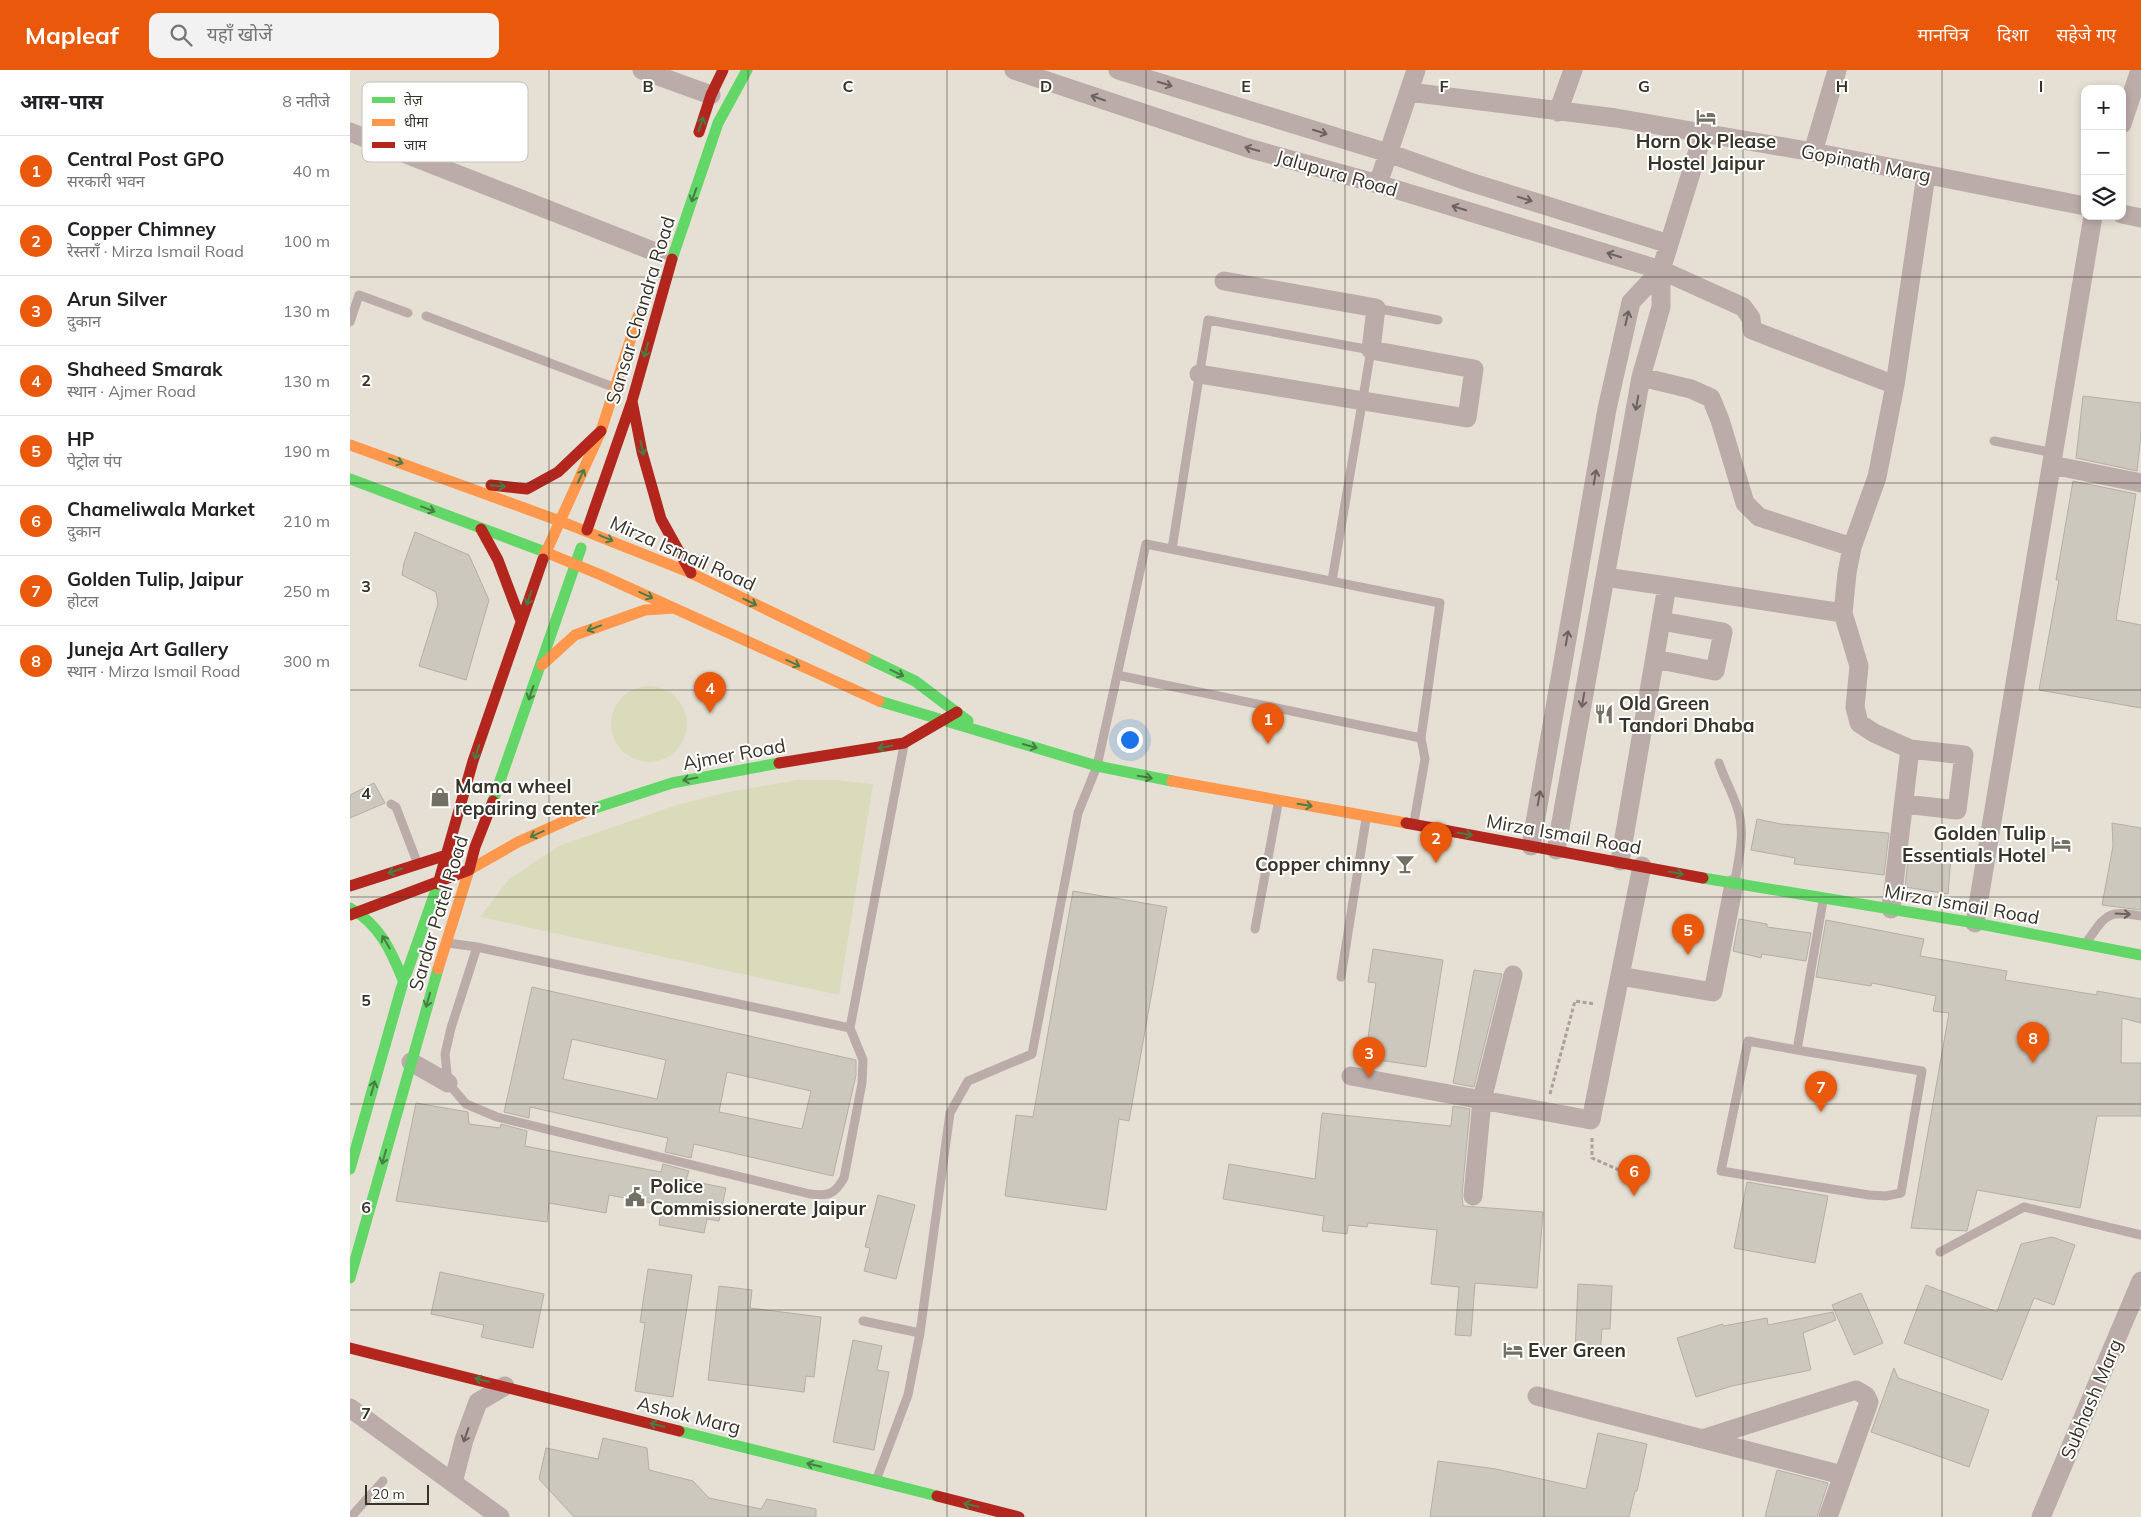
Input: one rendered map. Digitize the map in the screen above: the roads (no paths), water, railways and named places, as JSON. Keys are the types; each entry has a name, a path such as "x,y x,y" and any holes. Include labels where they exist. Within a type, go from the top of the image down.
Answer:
{"main road":[{"path":"695,142 711,95 723,70"},
{"name":"Sansar Chandra Road","path":"575,564 632,401 674,253 718,123 747,70"},
{"name":"Sansar Chandra Road","path":"545,552 601,431 641,307"},
{"path":"632,401 642,452 661,519 691,573"},
{"path":"450,481 528,489 558,472 601,431"},
{"name":"Mirza Ismail Road","path":"350,445 587,530 691,573 915,682 984,733"},
{"path":"350,479 545,552"},
{"path":"481,528 498,560 521,621"},
{"name":"Mirza Ismail Road","path":"545,552 879,701 1137,776 1620,861 1734,884 1975,923 2141,955"},
{"name":"Sardar Patel Road","path":"350,1169 403,980 418,934 438,884 444,854 492,701 545,552"},
{"name":"Sardar Patel Road","path":"350,1278 445,942 475,847 488,818 575,564"},
{"path":"540,667 575,635 645,610 674,608"},
{"name":"Ajmer Road","path":"353,912 438,884 469,870 518,842 604,804 672,783 750,768 867,751 904,743 944,721 956,712"},
{"name":"Ajmer Road","path":"350,886 444,854 475,847 518,842"},
{"path":"353,912 388,943 403,980"},
{"name":"Ashok Marg","path":"350,1348 1019,1517"}],"street":[{"path":"642,70 711,95"},
{"name":"Jalupura Road","path":"1014,70 1205,135 1378,184 1661,270 1743,307 1751,318 1752,330 1895,385"},
{"name":"Jalupura Road","path":"1118,70 1388,153 1470,182 1669,244"},
{"path":"1378,184 1416,70"},
{"path":"1558,112 1573,70"},
{"path":"1813,152 1837,70"},
{"path":"2126,112 2140,70"},
{"name":"Gopinath Marg","path":"1409,92 1616,118 1813,152 2081,205"},
{"path":"350,132 362,137"},
{"path":"1556,850 1642,377 1661,307 1661,270 1703,134"},
{"path":"426,162 658,253"},
{"path":"1905,804 1958,810 1964,755 1910,749 1874,733 1859,723 1854,707 1859,666 1843,613 1852,547 1877,477 1895,385 1926,175"},
{"path":"2126,215 2141,218"},
{"path":"1975,923 2093,220"},
{"path":"1531,846 1607,409 1631,302 1661,270"},
{"path":"1199,374 1467,418 1474,369 1371,350 1376,308 1224,281"},
{"path":"1642,377 1690,389 1711,398 1720,420 1745,503 1759,516 1852,547"},
{"path":"2053,459 2141,483"},
{"path":"1605,577 1843,613"},
{"path":"1620,861 1667,586"},
{"path":"1655,658 1715,671 1723,632 1661,622"},
{"path":"1891,909 1905,804 1910,749"},
{"path":"1351,1076 1591,1120 1642,866"},
{"path":"1620,976 1713,992 1734,884"},
{"path":"1473,1196 1482,1100 1513,975"},
{"path":"411,1062 448,1084"},
{"name":"Subhash Marg","path":"2041,1517 2141,1281"},
{"path":"453,1483 464,1440 478,1402 505,1386"},
{"path":"1702,1439 1856,1390 1866,1396 1869,1402 1828,1517"},
{"path":"1537,1396 1842,1475"},
{"path":"350,1408 500,1517"}],"lane":[{"path":"350,322 359,295 408,313"},
{"path":"1376,308 1438,320"},
{"path":"426,316 615,388"},
{"path":"1172,549 1208,320 1371,350 1332,581"},
{"path":"1994,441 2053,459"},
{"path":"876,1480 908,1395 920,1333 950,1114 968,1081 1032,1054 1078,812 1098,766 1146,544 1440,603 1421,738 1425,759 1413,825"},
{"path":"1117,676 1421,738"},
{"path":"477,947 444,1054 448,1084 466,1104 497,1117 810,1194 825,1196 836,1191 844,1178 862,1083 862,1060 858,1044 850,1028 904,743"},
{"path":"1719,763 1742,824 1742,840 1734,884"},
{"path":"1255,929 1278,800"},
{"path":"391,804 396,806 418,863"},
{"path":"1341,978 1367,816"},
{"path":"1797,1050 1824,898"},
{"path":"2085,944 2107,916 2116,912 2141,916"},
{"path":"445,942 477,947 850,1028"},
{"path":"1748,1041 1797,1050 1922,1071 1901,1193 1886,1196 1869,1195 1721,1171 1748,1041"},
{"path":"1940,1252 2024,1207 2141,1235"},
{"path":"862,1321 920,1333"},
{"path":"352,1517 383,1481"}],"place":[{"name":"Horn Ok Please Hostel Jaipur","path":"1706,117"},
{"name":"Shaheed Smarak","path":"710,713"},
{"name":"Old Green Tandori Dhaba","path":"1604,714"},
{"name":"Central Post GPO","path":"1268,744"},
{"name":"Mama wheel repairing center","path":"440,797"},
{"name":"Golden Tulip Essentials Hotel","path":"2061,844"},
{"name":"Copper Chimney","path":"1436,863"},
{"name":"Copper chimny","path":"1405,864"},
{"name":"HP","path":"1688,955"},
{"name":"Juneja Art Gallery","path":"2033,1063"},
{"name":"Arun Silver","path":"1369,1078"},
{"name":"Golden Tulip, Jaipur","path":"1821,1112"},
{"name":"Chameliwala Market","path":"1634,1196"},
{"name":"Police Commissionerate Jaipur","path":"635,1197"},
{"name":"Ever Green","path":"1513,1350"}]}
